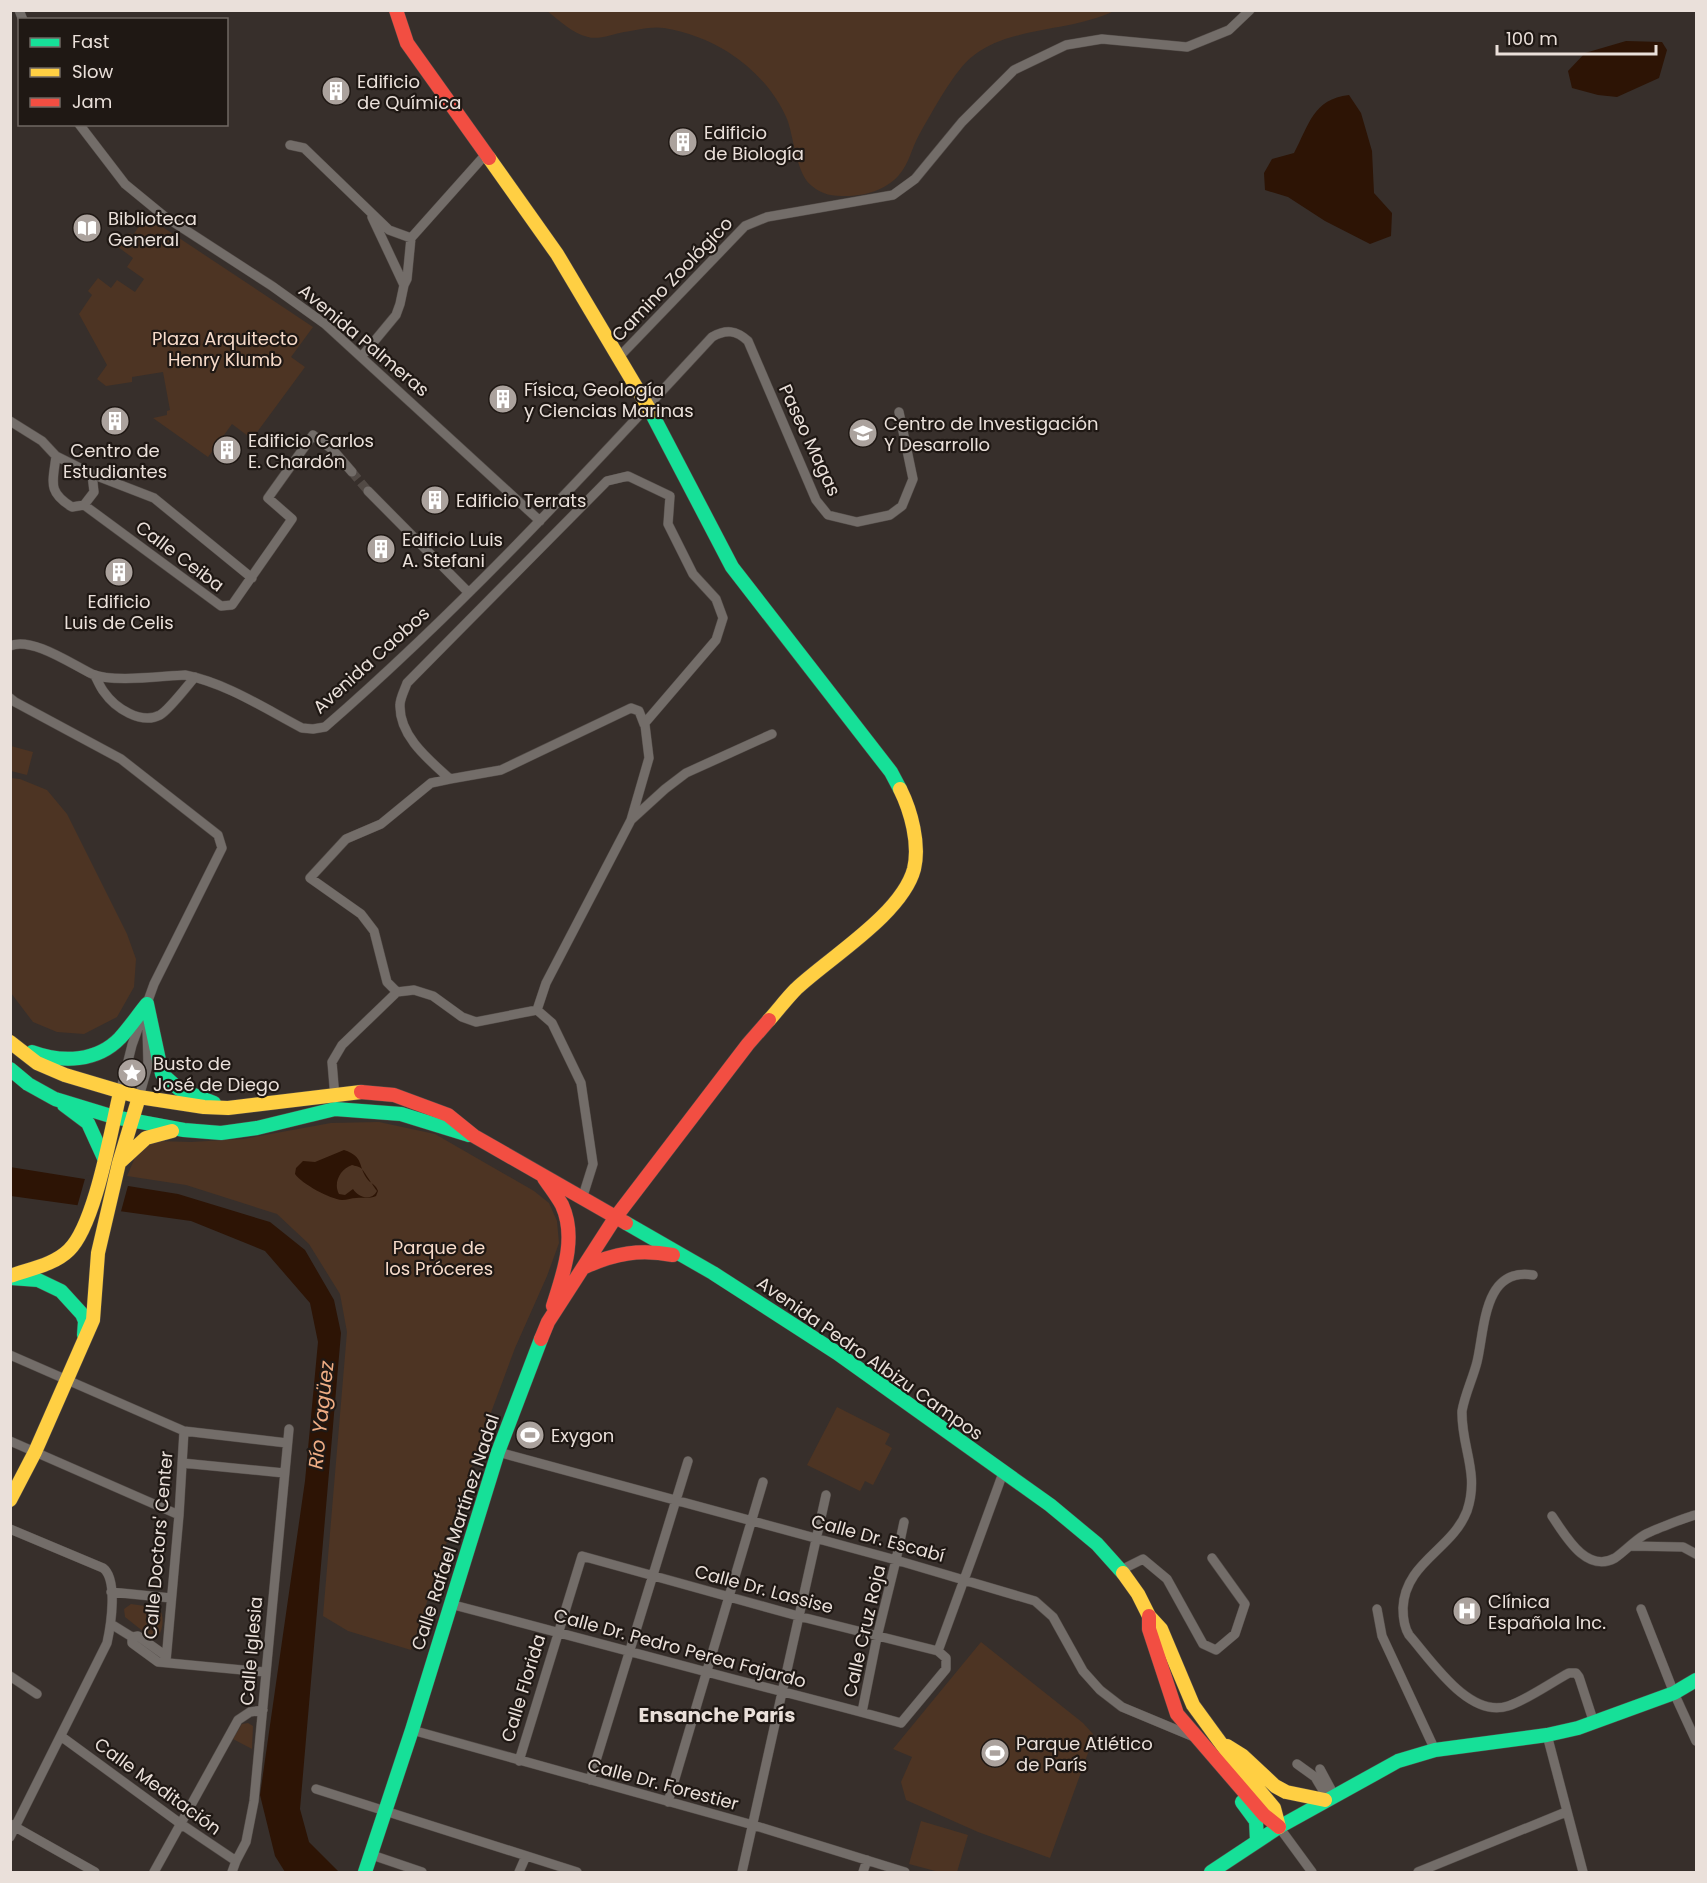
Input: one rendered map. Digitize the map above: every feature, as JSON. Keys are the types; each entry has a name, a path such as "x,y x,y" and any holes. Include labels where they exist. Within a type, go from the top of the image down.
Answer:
{"main road":[{"name":"Calle Rafael Martínez Nadal","path":"365,1872 412,1730 498,1452 548,1322 615,1218 748,1044 796,989 870,928 904,891 914,868 915,841 907,804 891,772 732,567 648,406 557,254 407,43 396,10"},
{"path":"11,1042 43,1058 70,1059 99,1054 119,1040 147,1004"},
{"path":"147,1004 162,1074 166,1080 181,1091 228,1108"},
{"name":"Avenida Pedro Albizu Campos","path":"11,1042 37,1064 65,1075 120,1093 204,1107 228,1108 361,1092 394,1095 417,1102 448,1115 474,1136 687,1258 837,1353 1050,1505 1097,1544 1120,1570 1138,1594 1149,1616 1161,1629 1193,1705 1218,1741 1274,1808 1279,1827"},
{"path":"10,1069 28,1084 55,1099 88,1123 105,1158"},
{"path":"10,1277 69,1250 80,1236 105,1158 120,1093"},
{"path":"10,1500 35,1452 93,1320 98,1253 105,1218 139,1097"},
{"name":"Avenida Pedro Albizu Campos","path":"55,1099 114,1117 184,1130 221,1133 239,1131 335,1109 400,1114 474,1136"},
{"path":"119,1163 146,1138 165,1131 184,1130"},
{"path":"543,1177 564,1209 570,1236 567,1262 548,1322"},
{"path":"583,1268 609,1255 628,1251 648,1250 687,1258"},
{"path":"10,1277 42,1280 68,1294 85,1320 83,1346"},
{"name":"Avenida Pedro Albizu Campos","path":"1149,1616 1149,1629 1177,1714 1264,1815 1279,1827"},
{"path":"1211,1872 1257,1840 1398,1761 1435,1750 1547,1735 1594,1723 1674,1693 1696,1680"},
{"path":"1196,1738 1198,1752 1251,1812 1256,1821 1257,1840"},
{"path":"1218,1741 1243,1756 1275,1786 1286,1792 1329,1798"}],"street":[{"name":"Camino Zoológico","path":"619,357 745,226 767,217 893,195 915,179 962,123 1014,70 1066,45 1102,39 1187,47 1229,30 1250,10"},
{"name":"Avenida Palmeras","path":"81,126 125,184 164,216 272,286 325,324 540,521"},
{"path":"290,145 304,148 389,230 411,238"},
{"path":"362,356 396,315 407,279 411,238 486,154"},
{"path":"370,212 404,285"},
{"name":"Paseo Magas","path":"648,406 712,337 729,331 740,333 748,341 755,354 775,407 816,500 828,514 857,522 890,514 902,506 913,479 899,412"},
{"name":"Avenida Caobos","path":"10,646 15,644 38,647 95,676 109,679 185,675 195,677 215,683 302,728 325,727 386,673 540,521 648,406"},
{"name":"Calle Ceiba","path":"10,421 42,441 57,456 92,474 154,498 252,578"},
{"name":"Calle Ceiba","path":"57,456 53,485 58,498 72,507 84,505 221,606 232,605 292,519 268,498 313,435 333,450 352,472"},
{"path":"84,505 94,492 92,474"},
{"path":"450,779 425,757 403,726 399,704 408,682 607,481 628,476 670,496 668,524 693,574 716,599 723,618 716,640 644,724"},
{"path":"368,491 468,592"},
{"path":"95,676 104,693 119,707 147,718 161,714 195,677"},
{"path":"10,698 121,759 218,835 222,849 154,984 132,1045 120,1093"},
{"path":"397,992 387,982 374,931 361,914 310,878 346,839 381,824 431,783 501,770 631,708 639,711 644,724 649,758 631,820 546,983 537,1010"},
{"path":"631,820 686,773 772,734"},
{"path":"335,1109 332,1062 342,1045 397,992 414,990 433,996 462,1017 477,1022 537,1010"},
{"path":"139,1097 148,1065 147,1004"},
{"path":"537,1010 552,1023 581,1083 593,1164 582,1199"},
{"path":"1533,1275 1520,1274 1509,1278 1500,1285 1490,1301 1477,1361 1462,1411 1472,1471 1470,1497 1466,1511 1452,1535 1420,1567 1409,1582 1404,1595 1405,1628 1466,1697 1492,1708 1509,1706 1569,1673 1576,1673 1594,1723"},
{"path":"10,1355 184,1431 287,1443"},
{"name":"Calle Iglesia","path":"232,1872 246,1842 252,1812 289,1429"},
{"name":"Calle Doctors' Center","path":"166,1659 184,1431"},
{"path":"10,1442 179,1515"},
{"name":"Calle Dr. Escabí","path":"498,1452 818,1538 1035,1600 1053,1617 1083,1671 1100,1690 1122,1707 1196,1738"},
{"path":"590,1780 688,1461"},
{"path":"182,1463 284,1473"},
{"path":"938,1651 1003,1473"},
{"path":"668,1802 705,1671 763,1482"},
{"path":"742,1872 826,1495"},
{"path":"1552,1516 1572,1544 1590,1560 1600,1562 1612,1559 1644,1535 1696,1515"},
{"name":"Calle Cruz Roja","path":"862,1712 904,1522"},
{"path":"10,1529 103,1568 111,1578 111,1624 107,1643 62,1737 13,1825 10,1837"},
{"path":"1631,1546 1683,1547 1696,1554"},
{"name":"Calle Dr. Lassise","path":"582,1556 798,1616 938,1651"},
{"name":"Calle Florida","path":"519,1761 582,1556"},
{"path":"1120,1570 1143,1559 1167,1579 1203,1644 1216,1650 1235,1634 1245,1604 1212,1558"},
{"path":"111,1592 171,1598"},
{"name":"Calle Dr. Pedro Perea Fajardo","path":"450,1604 901,1723 946,1669 946,1658 938,1651"},
{"path":"1377,1609 1382,1636 1435,1750"},
{"path":"1641,1609 1674,1693 1696,1741"},
{"path":"111,1624 132,1637 138,1636 166,1659 265,1672"},
{"path":"10,1676 37,1695"},
{"path":"154,1872 238,1720 250,1712 263,1710"},
{"name":"Calle Dr. Forestier","path":"412,1730 753,1825 905,1872"},
{"path":"1547,1735 1583,1872"},
{"name":"Calle Meditación","path":"62,1737 236,1861"},
{"path":"1298,1764 1315,1777 1329,1798"},
{"path":"1320,1769 1329,1798"},
{"path":"316,1789 526,1856 561,1870 577,1872"},
{"path":"1418,1872 1566,1812"},
{"path":"13,1825 95,1872"},
{"path":"1279,1827 1312,1872"},
{"path":"372,1855 422,1872"},
{"path":"519,1872 526,1856"},
{"path":"863,1872 867,1860"}],"green space":[{"path":"547,11 1114,11 1079,23 1005,39 973,56 944,92 899,175 888,185 875,191 846,196 824,193 807,180 799,164 787,119 776,99 746,65 728,52 697,37 664,28 649,28 592,38 571,30"},
{"name":"Plaza Arquitecto Henry Klumb","path":"146,216 313,327 291,357 305,367 252,439 232,424 208,457 153,418 167,415 167,411 170,410 163,372 132,377 132,382 106,386 97,379 107,365 79,314 92,295 88,291 98,278 111,288 117,280 135,292 144,279 127,267 133,258 118,247 129,233 133,235"},
{"path":"11,746 33,752 27,775 11,771"},
{"path":"11,778 20,779 47,790 67,814 127,934 136,959 134,987 117,1017 84,1034 57,1032 33,1022 11,993"},
{"name":"Parque de los Próceres","path":"379,1122 435,1134 534,1191 549,1203 557,1221 559,1243 515,1348 480,1442 411,1650 348,1631 323,1616 347,1332 340,1294 309,1244 277,1214 186,1185 127,1176 137,1153 156,1141 191,1142 243,1139 331,1123"},
{"path":"837,1407 890,1434 885,1444 892,1448 873,1485 865,1481 860,1491 807,1465"},
{"path":"131,1604 159,1608 163,1622 158,1636 149,1636 125,1617 124,1609"},
{"name":"Parque Atlético de París","path":"981,1642 1083,1723 1093,1734 1050,1858 978,1832 906,1800 901,1782 912,1757 893,1749"},
{"path":"248,1723 253,1726 252,1749 233,1739 242,1724"},
{"path":"921,1821 968,1835 957,1872 939,1872 909,1864"}],"water":[{"path":"1626,41 1662,42 1667,50 1659,78 1617,97 1572,88 1568,71 1585,53"},
{"path":"1349,95 1361,113 1372,151 1374,193 1392,213 1391,236 1370,244 1325,221 1288,197 1265,190 1264,173 1272,159 1294,153 1309,123 1320,108 1337,97"},
{"path":"344,1150 351,1153 358,1159 362,1169 352,1165 344,1170 337,1181 339,1194 345,1195 353,1189 361,1196 371,1196 377,1191 371,1183 378,1191 376,1196 371,1197 354,1198 342,1200 317,1190 295,1174 296,1168 303,1161 315,1162"},
{"name":"Río Yagüez","path":"10,1167 178,1194 270,1222 305,1250 334,1300 341,1333 300,1809 309,1842 339,1872 285,1872 275,1856 260,1795 305,1481 318,1342 310,1303 265,1251 191,1221 11,1196"}],"pier":[{"path":"86,1175 129,1182 120,1215 77,1207"}],"tunnel":[{"path":"352,472 368,491"}],"traffic: fast":[{"path":"651,412 732,567 891,772 900,789"},
{"path":"147,1004 162,1074 179,1089 214,1103"},
{"path":"32,1052 67,1059 101,1052 120,1038 147,1004"},
{"path":"10,1069 28,1084 55,1099 114,1117 184,1130 221,1133 257,1128 335,1109 401,1114 469,1135"},
{"path":"64,1105 88,1123 104,1158"},
{"path":"626,1223 713,1273 837,1353 1050,1505 1097,1544 1123,1573"},
{"path":"11,1278 38,1280 61,1291 82,1314 85,1321 84,1335"},
{"path":"365,1872 412,1730 498,1452 541,1339"},
{"path":"1211,1872 1279,1827 1398,1761 1435,1750 1547,1735 1578,1728 1674,1693 1696,1680"},
{"path":"1242,1802 1256,1821 1257,1841"}],"traffic: slow":[{"path":"489,158 557,254 651,412"},
{"path":"769,1020 796,989 880,918 907,886 914,869 916,849 911,817 900,789"},
{"path":"10,1042 37,1063 65,1075 139,1097 204,1107 228,1108 361,1092"},
{"path":"10,1276 56,1259 69,1250 78,1238 87,1220 101,1176 120,1093"},
{"path":"10,1500 35,1452 93,1320 98,1253 119,1163 139,1097"},
{"path":"121,1161 146,1138 172,1131"},
{"path":"1123,1573 1138,1594 1149,1616 1161,1629 1193,1705 1228,1753 1274,1808 1279,1827"},
{"path":"1227,1746 1243,1756 1275,1786 1286,1792 1325,1800"}],"traffic: jam":[{"path":"396,10 407,43 489,158"},
{"path":"541,1339 548,1322 615,1218 748,1044 769,1020"},
{"path":"361,1092 394,1095 448,1115 474,1136 626,1223"},
{"path":"544,1178 562,1205 568,1230 567,1256 553,1306"},
{"path":"585,1267 617,1255 639,1252 673,1255"},
{"path":"1149,1616 1149,1629 1177,1714 1264,1815 1279,1827"}],"place":[{"name":"Edificio de Química","path":"336,91"},
{"name":"Edificio de Biología","path":"683,142"},
{"name":"Biblioteca General","path":"87,228"},
{"name":"Física, Geología y Ciencias Marinas","path":"503,399"},
{"name":"Centro de Estudiantes","path":"115,421"},
{"name":"Centro de Investigación Y Desarrollo","path":"863,433"},
{"name":"Edificio Carlos E. Chardón","path":"227,450"},
{"name":"Edificio Terrats","path":"435,500"},
{"name":"Edificio Luis A. Stefani","path":"381,549"},
{"name":"Edificio Luis de Celis","path":"119,572"},
{"name":"Busto de José de Diego","path":"132,1073"},
{"name":"Exygon","path":"530,1435"},
{"name":"Clínica Española Inc.","path":"1467,1611"},
{"name":"Parque Atlético de París","path":"995,1753"}],"district":[{"name":"Ensanche París","path":"717,1715"}]}
